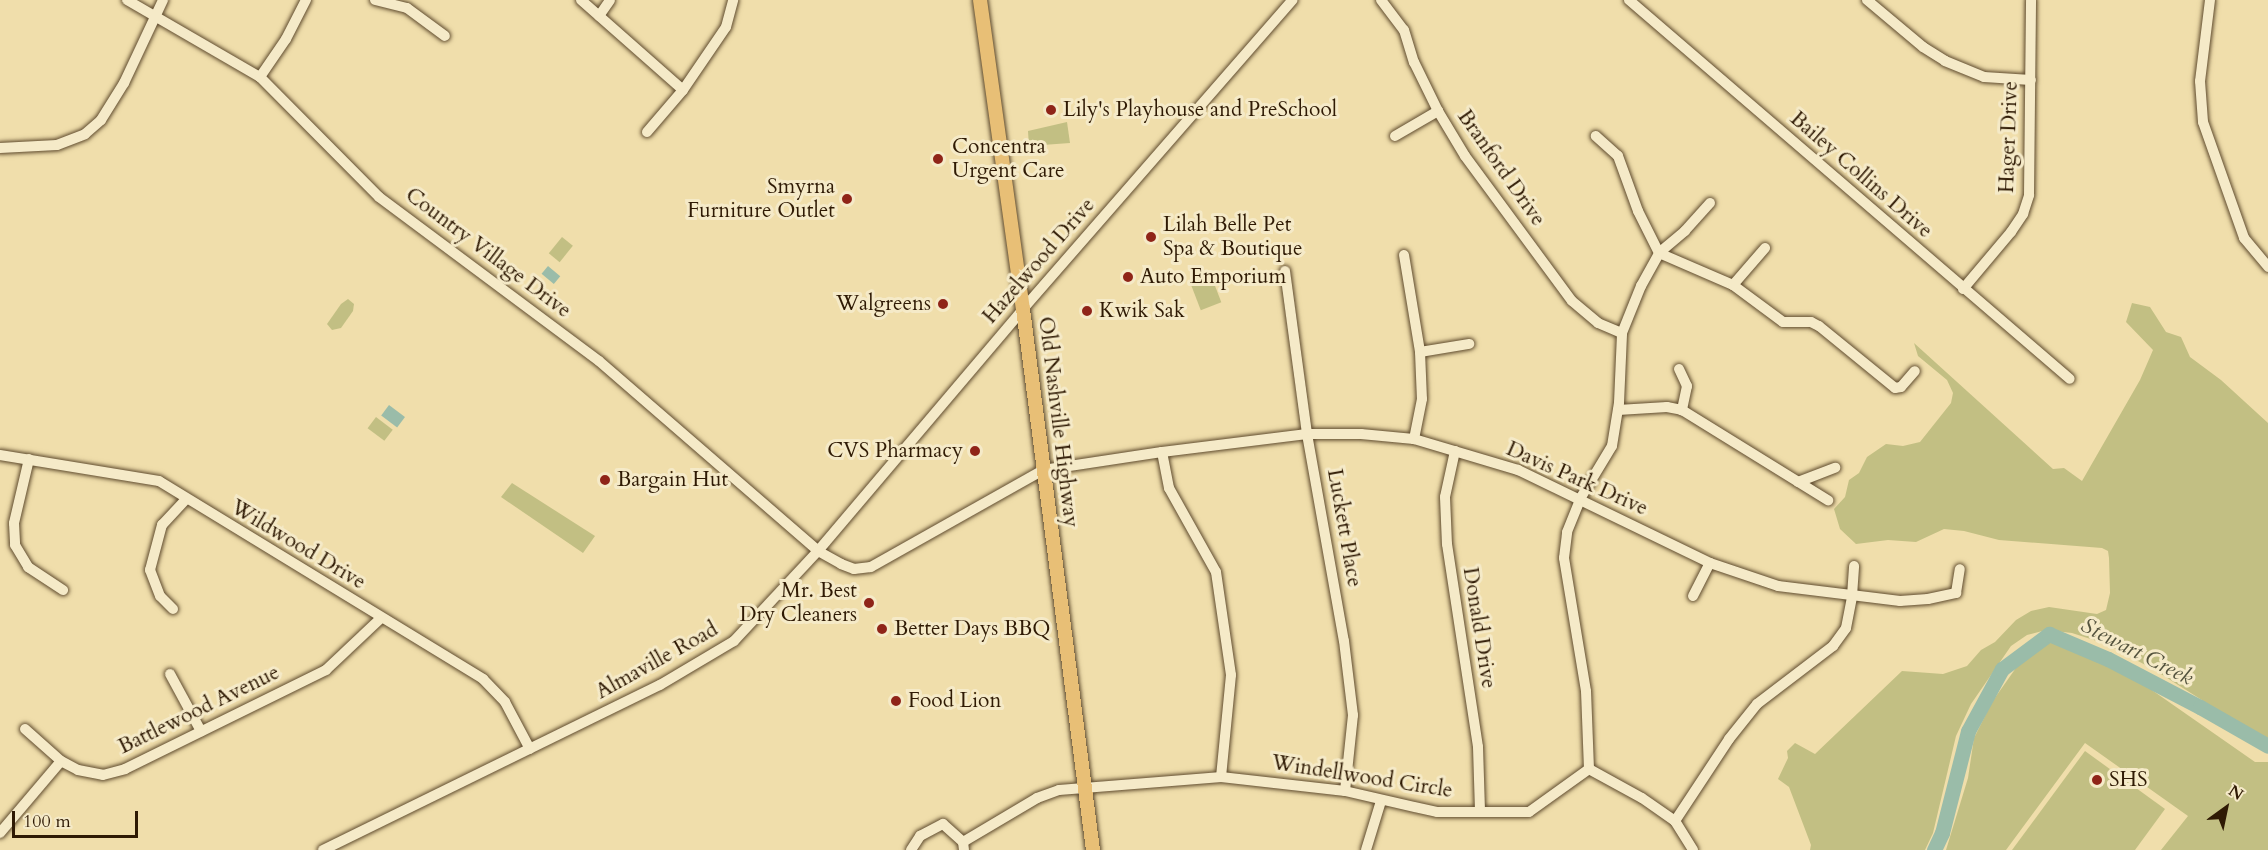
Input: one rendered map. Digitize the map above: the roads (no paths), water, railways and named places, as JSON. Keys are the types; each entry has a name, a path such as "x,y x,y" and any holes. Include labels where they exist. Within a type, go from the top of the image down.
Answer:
{"main road":[{"name":"Old Nashville Highway","path":"980,0 1023,309 1093,850"}],"street":[{"name":"Country Village Drive","path":"127,0 155,14 260,77 379,197 600,361 818,551"},
{"path":"0,148 57,145 86,134 101,120 124,83 163,0"},
{"path":"260,77 286,39 306,0"},
{"path":"375,0 407,8 445,36"},
{"path":"581,0 683,90"},
{"path":"599,16 610,0"},
{"path":"647,132 683,90 726,27 733,0"},
{"name":"Hazelwood Drive","path":"818,551 1023,309 1293,0"},
{"name":"Branford Drive","path":"1382,0 1404,30 1414,62 1438,111 1465,156 1572,301 1598,323 1622,333"},
{"name":"Bailey Collins Drive","path":"1629,0 2070,379"},
{"path":"1867,0 1923,47 1945,61 1984,77 2031,80"},
{"name":"Hager Drive","path":"1964,290 2011,232 2023,214 2029,195 2031,0"},
{"path":"2210,0 2200,81 2203,122 2244,238 2268,267"},
{"path":"1395,136 1438,111"},
{"path":"1596,136 1618,156 1638,211 1659,253 1733,285 1783,322 1811,322 1820,327 1895,388 1901,387 1915,371"},
{"path":"1693,850 1675,821 1642,798 1589,769 1586,691 1564,558 1568,532 1580,499 1612,446 1618,410 1622,333 1641,286 1659,253 1685,231 1710,203"},
{"path":"1733,285 1766,248"},
{"path":"1404,255 1420,352 1422,399 1414,440"},
{"name":"Luckett Place","path":"1286,271 1308,434 1344,641 1353,715 1345,792"},
{"path":"1420,352 1469,344"},
{"path":"1679,369 1687,386 1682,410"},
{"path":"1618,410 1667,407 1682,410 1828,500"},
{"name":"Davis Park Drive","path":"1043,470 1162,452 1308,434 1361,434 1414,440 1518,470 1710,563 1778,586 1900,601 1928,599 1956,593 1960,569"},
{"name":"Donald Drive","path":"1455,451 1445,497 1447,544 1478,747 1480,811"},
{"path":"1162,452 1169,488 1215,572 1231,675 1221,777"},
{"name":"Wildwood Drive","path":"0,455 159,481 483,679 505,702 530,749"},
{"path":"29,459 14,523 15,545 28,567 63,590"},
{"path":"1798,482 1835,468"},
{"path":"818,551 847,567 871,567 1043,470"},
{"path":"173,609 160,596 150,570 162,525 186,499"},
{"name":"Almaville Road","path":"324,850 691,669 734,641 818,551"},
{"path":"1693,596 1710,563"},
{"path":"1675,821 1730,739 1757,704 1833,646 1846,628 1852,596 1854,566"},
{"name":"Battlewood Avenue","path":"25,729 61,761 78,770 103,775 125,769 326,670 381,618"},
{"path":"170,674 201,731"},
{"path":"0,833 61,761"},
{"name":"Windellwood Circle","path":"964,846 1037,798 1059,790 1221,777 1345,792 1437,812 1529,812 1589,769"},
{"path":"1366,850 1381,801"},
{"path":"911,850 920,836 943,824 964,846"}],"waterway":[{"name":"Stewart Creek","path":"1934,850 1942,833 1968,731 2002,669 2049,634 2108,659 2268,746"}],"place":[{"name":"Lily's Playhouse and PreSchool","path":"1051,110"},
{"name":"Concentra Urgent Care","path":"938,159"},
{"name":"Smyrna Furniture Outlet","path":"847,199"},
{"name":"Lilah Belle Pet Spa & Boutique","path":"1151,237"},
{"name":"Auto Emporium","path":"1128,277"},
{"name":"Walgreens","path":"943,304"},
{"name":"Kwik Sak","path":"1087,311"},
{"name":"CVS Pharmacy","path":"975,451"},
{"name":"Bargain Hut","path":"605,480"},
{"name":"Mr. Best Dry Cleaners","path":"869,603"},
{"name":"Better Days BBQ","path":"882,629"},
{"name":"Food Lion","path":"896,701"},
{"name":"SHS","path":"2097,780"}]}
